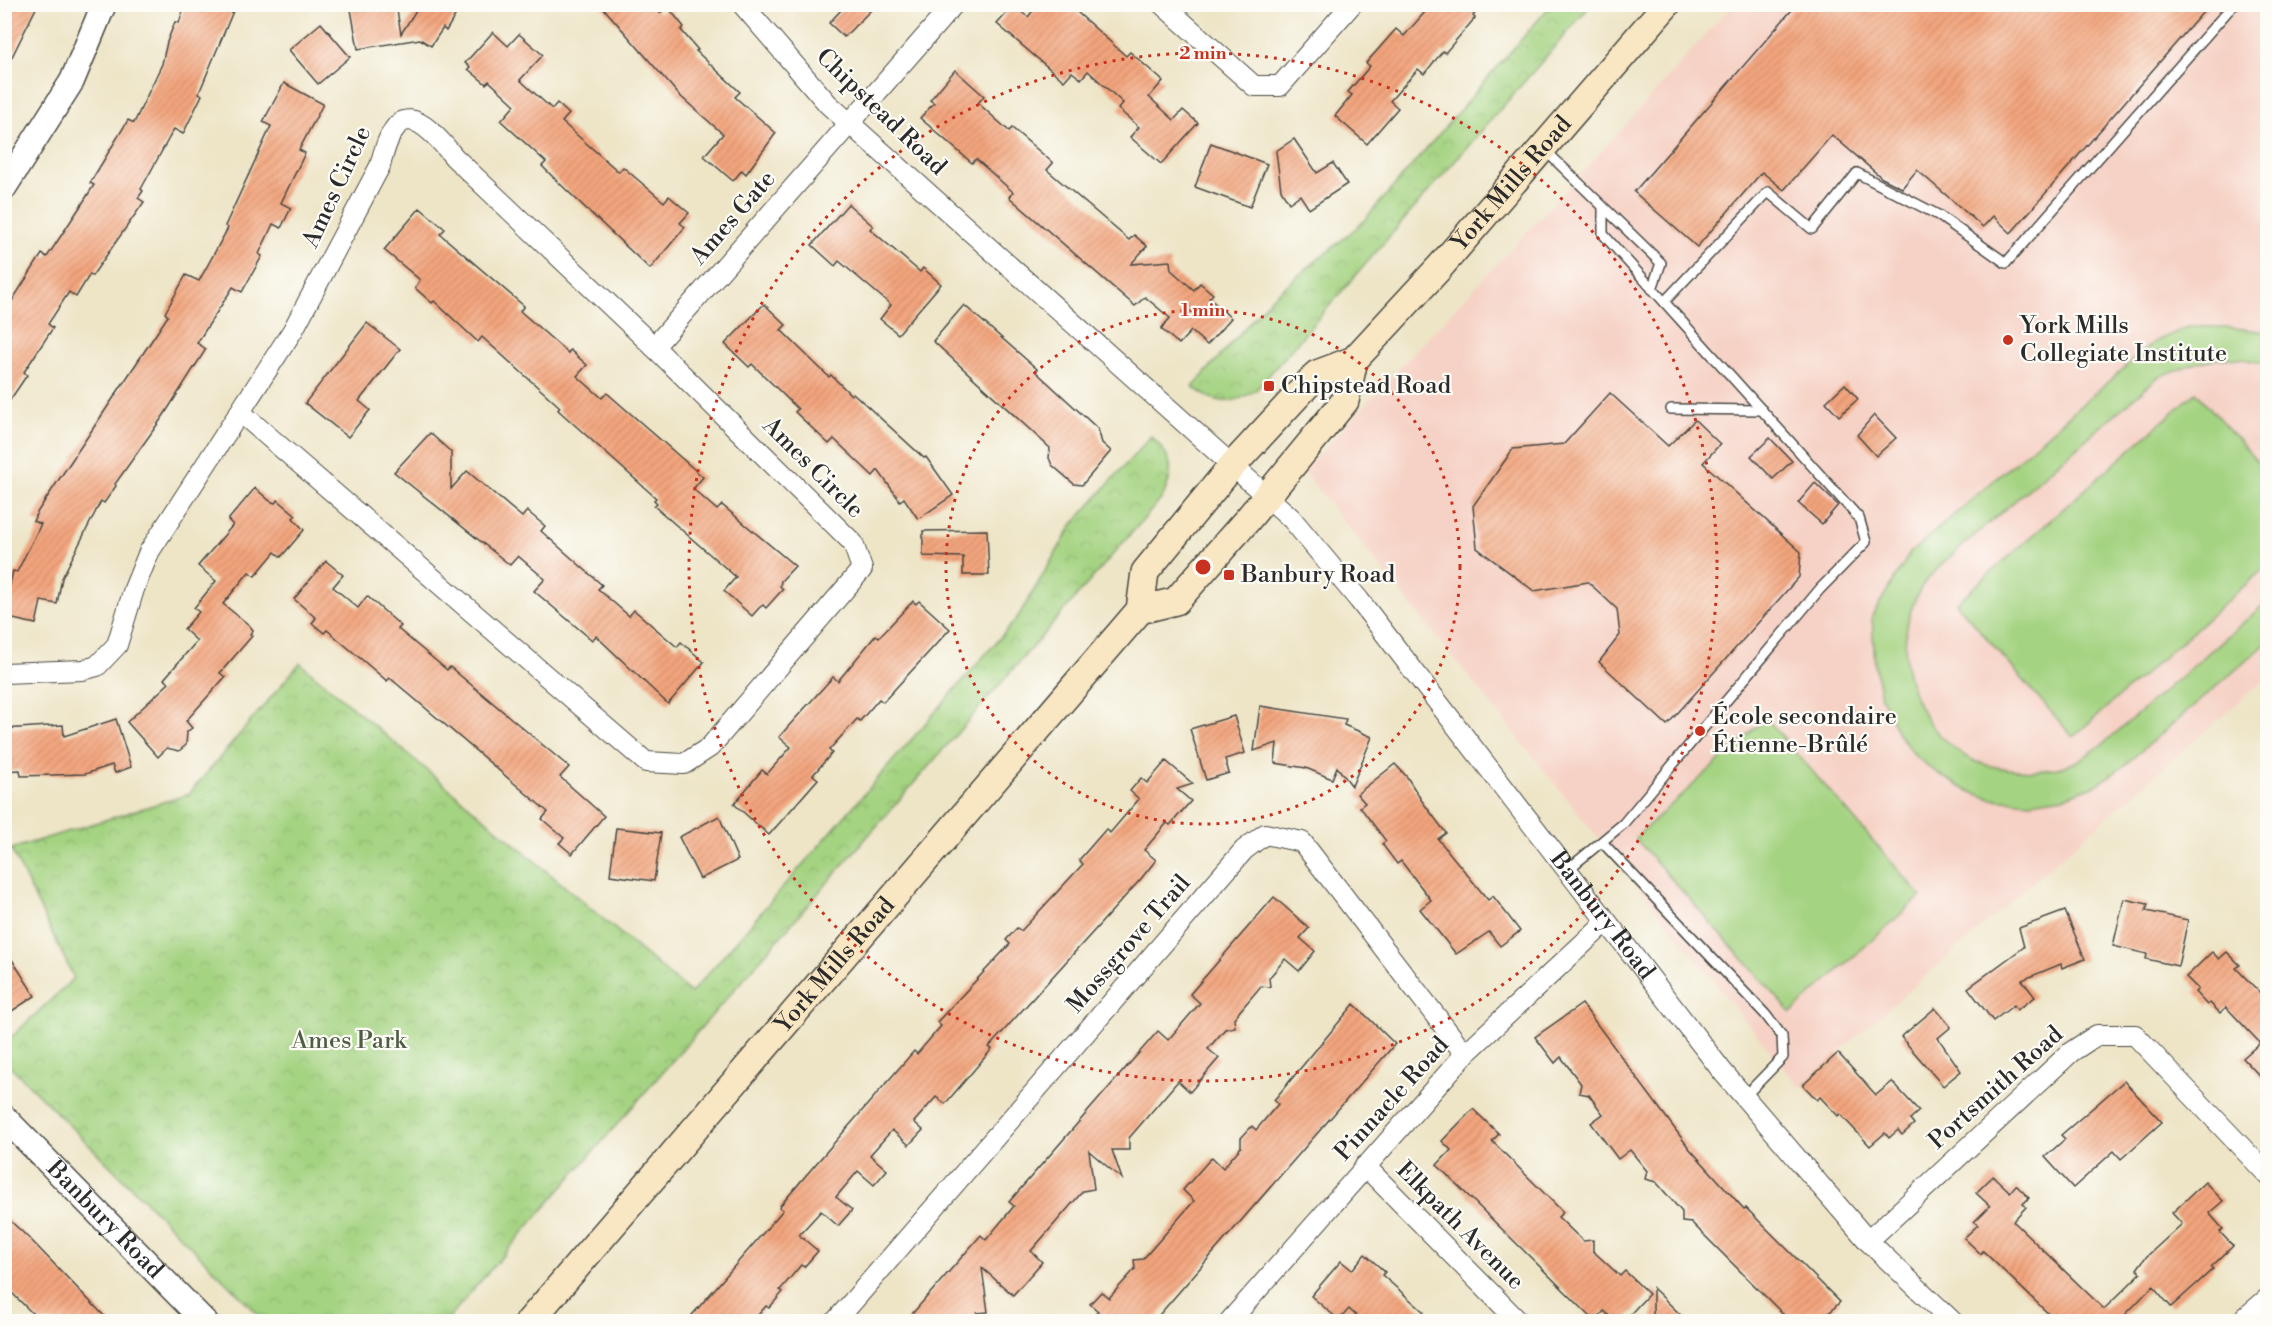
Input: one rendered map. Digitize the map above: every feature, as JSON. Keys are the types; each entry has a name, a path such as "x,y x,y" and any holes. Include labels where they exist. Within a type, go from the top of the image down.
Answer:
{"main road":[{"name":"York Mills Road","path":"529,1322 1140,610 1145,572 1232,466 1317,374 1354,360 1543,148 1667,4"},
{"name":"York Mills Road","path":"1140,610 1176,602 1268,496 1345,401 1354,360"}],"street":[{"path":"4,188 72,81 104,4"},
{"name":"Chipstead Road","path":"742,4 828,104 1268,496"},
{"name":"Ames Gate","path":"654,347 954,4"},
{"path":"1162,4 1254,86 1280,86 1352,4"},
{"name":"Ames Circle","path":"4,673 83,670 97,666 117,645 134,589 149,552 293,330 380,166 394,127 405,120 421,122 429,129 454,157 654,347 853,543 862,569 710,747 684,764 646,762 240,412"},
{"name":"Banbury Road","path":"1268,496 1291,518 1359,600 1605,923 1744,1097 1868,1241 1953,1322"},
{"name":"Mossgrove Trail","path":"835,1322 1244,850 1265,834 1302,842 1465,1054"},
{"name":"Pinnacle Road","path":"1230,1322 1465,1054 1605,923"},
{"name":"Portsmith Road","path":"1868,1241 2071,1052 2097,1035 2135,1035 2268,1175"},
{"name":"Banbury Road","path":"4,1117 205,1322"},
{"name":"Elkpath Avenue","path":"1365,1166 1519,1322"},
{"path":"2240,1322 2268,1298"}],"lane":[{"path":"1665,301 1768,192 1812,229 1857,173 1938,215 2006,263 2234,4"},
{"path":"1543,148 1661,263 1652,289"},
{"path":"1566,871 1623,824 1820,590 1866,542 1859,518 1603,234 1603,207"},
{"path":"1671,409 1762,410"},
{"path":"1602,842 1765,1014 1782,1036 1783,1057 1744,1097"}],"shaded area":[{"path":"1732,5 2267,5 2267,677 1799,1087 1303,471 1596,158"}],"green space":[{"path":"1552,4 1591,5 1256,390 1240,399 1224,401 1209,397 1193,387 1270,299 1361,224"},
{"path":"2188,327 2226,327 2267,332 2267,365 2239,358 2225,358 2184,367 2157,378 1944,562 1922,586 1912,609 1906,633 1906,657 1910,681 1931,725 1948,744 1983,764 2003,768 2043,770 2076,762 2103,744 2267,602 2267,643 2120,769 2094,786 2063,797 2031,802 1991,799 1966,790 1940,775 1916,757 1899,735 1881,697 1875,666 1872,616 1910,553 2154,342"},
{"path":"2196,392 2267,473 2267,566 2073,737 1956,603"},
{"name":"Ames Park","path":"1151,436 1164,451 1170,465 1169,480 1162,498 446,1321 265,1321 5,1061 5,1043 74,978 11,849 189,794 300,663 691,993 1018,617 1073,524"},
{"path":"1766,718 1921,896 1791,1013 1635,838"}],"building":[{"path":"4,4 38,4 4,73"},
{"path":"185,4 236,4 199,93 202,95 183,134 174,129 141,189 143,191 138,198 144,202 92,276 90,274 76,297 69,292 48,324 53,328 24,372 27,375 4,409 4,313 42,254 47,257 82,204 94,185 90,183 128,120 134,123 162,64 167,42 175,22 179,23"},
{"path":"350,4 396,4 401,34 420,4 462,4 446,31 443,28 431,46 420,39 358,49"},
{"path":"600,4 653,4 660,13 667,6 684,27 681,30 698,50 696,51 740,92 735,97 776,133 746,174 742,170 733,181 704,156 723,134 679,95"},
{"path":"839,4 877,4 844,37 829,23 843,8"},
{"path":"1038,4 1068,4 1126,56 1130,52 1163,81 1149,97 1174,120 1183,110 1198,123 1161,164 1130,137 1139,127 1118,109 1123,103 1088,71 1081,79 1072,72 1064,81 997,24 1013,6 1028,17"},
{"path":"1432,4 1482,4 1473,16 1475,18 1445,53 1443,51 1424,74 1418,69 1390,101 1398,108 1367,144 1335,116 1352,95 1348,92 1370,66 1366,63 1396,29 1404,36"},
{"path":"1797,4 2210,4 2011,233 1993,216 1983,227 1917,170 1902,188 1882,178 1832,135 1784,190 1762,172 1697,247 1634,192"},
{"path":"321,23 350,57 318,84 289,50"},
{"path":"493,32 508,46 519,34 543,55 520,80 552,109 557,103 569,114 562,122 619,172 623,167 664,202 669,196 689,213 680,223 685,227 650,269 558,182 542,166 546,162 501,121 515,105 489,81 486,84 468,69 470,67 465,63"},
{"path":"955,70 984,96 978,103 1009,131 1012,128 1053,163 1047,170 1129,240 1134,235 1147,246 1131,264 1170,261 1171,270 1194,290 1200,283 1213,294 1209,298 1231,318 1207,345 1191,331 1179,344 1161,329 1170,318 1145,297 1135,306 1009,197 1013,192 976,159 972,163 920,118 934,103 930,100"},
{"path":"284,83 323,104 299,150 305,153 281,203 291,208 281,228 273,224 259,254 262,256 242,292 233,287 197,343 206,349 164,415 115,484 116,486 104,503 101,501 62,578 57,604 41,601 36,624 4,617 4,599 7,599 13,571 17,572 41,524 33,521 38,511 168,316 165,313 186,275 199,281 228,228 225,226 271,126 263,122"},
{"path":"1294,139 1317,173 1333,163 1347,184 1309,209 1300,195 1289,203 1281,190 1276,151"},
{"path":"1211,143 1267,164 1250,207 1195,187"},
{"path":"848,204 873,226 870,229 920,272 923,268 941,284 898,334 880,319 891,305 839,261 835,266 812,245"},
{"path":"420,208 445,229 440,234 524,306 520,311 568,353 570,350 587,365 577,376 602,398 607,393 703,477 693,489 717,510 722,505 795,566 781,581 780,586 783,589 766,608 763,605 752,616 724,591 736,577 654,506 657,503 654,500 656,498 558,410 560,407 482,337 478,342 434,301 432,303 415,288 420,280 384,250"},
{"path":"764,304 786,325 781,330 829,377 831,375 851,395 853,393 924,458 926,457 953,495 918,519 904,498 900,501 878,470 873,476 834,439 829,444 795,412 798,409 752,364 749,367 725,344"},
{"path":"964,305 1037,369 1035,371 1098,429 1102,443 1111,451 1082,485 1074,484 1052,465 1049,458 1050,448 933,341"},
{"path":"367,323 400,349 359,401 370,410 348,437 305,403"},
{"path":"1845,384 1858,399 1839,416 1826,402"},
{"path":"1610,393 1668,446 1695,420 1720,444 1703,463 1801,552 1799,577 1667,725 1599,662 1620,635 1617,609 1588,582 1534,591 1477,548 1473,506 1513,449 1564,444"},
{"path":"1874,415 1896,438 1876,456 1857,435"},
{"path":"430,433 451,452 451,489 467,471 522,517 527,511 545,526 541,531 602,585 598,589 629,616 634,610 677,647 681,642 704,662 668,704 596,636 592,640 534,591 545,579 518,556 510,565 394,472"},
{"path":"1770,438 1792,461 1773,479 1751,456"},
{"path":"1815,483 1838,505 1822,524 1798,503"},
{"path":"255,488 270,501 275,503 278,500 296,515 293,518 304,530 281,557 275,552 255,576 249,572 223,604 249,625 253,630 250,634 252,636 220,673 225,677 186,721 192,728 187,732 186,745 179,751 167,748 158,757 127,722 169,683 164,679 197,641 184,629 199,612 194,608 216,581 198,566 233,525 228,520"},
{"path":"987,530 989,575 963,575 963,557 923,556 923,531"},
{"path":"326,561 343,575 333,587 358,608 367,596 401,626 398,629 447,670 450,667 569,767 560,777 604,816 572,854 559,843 564,838 542,819 548,812 390,678 387,681 327,630 324,633 312,623 316,618 294,599"},
{"path":"913,601 916,604 919,601 950,629 883,702 879,699 860,721 857,719 829,750 832,753 813,775 818,779 769,835 734,804 762,770 767,774 791,747 779,737 833,677 838,681 876,635 879,637"},
{"path":"1260,706 1346,719 1344,725 1372,737 1352,786 1337,767 1332,779 1306,768 1275,763 1277,743 1254,751"},
{"path":"1234,716 1245,753 1225,759 1229,773 1206,780 1190,729"},
{"path":"116,719 131,767 115,773 112,765 85,774 21,776 20,770 4,771 4,729 63,725 64,736"},
{"path":"1166,761 1193,784 1177,789 1191,801 1170,825 1167,823 1144,850 1156,860 1140,880 989,1047 992,1049 945,1104 936,1097 914,1122 923,1130 909,1145 892,1130 870,1155 887,1170 874,1185 858,1171 836,1197 852,1210 838,1226 821,1211 799,1235 818,1251 804,1267 801,1265 780,1290 783,1292 769,1308 766,1306 752,1322 686,1322 783,1210 779,1207 814,1166 914,1051 917,1054 941,1026 937,1022 1010,944 1006,940 1017,928 1021,931 1083,864 1079,860 1106,829 1110,833 1139,799 1130,791 1141,778 1147,783"},
{"path":"1395,764 1407,777 1446,833 1438,839 1488,900 1493,896 1520,931 1500,946 1489,932 1456,954 1420,909 1431,900 1401,861 1397,864 1382,844 1386,841 1360,807 1365,803 1357,794"},
{"path":"719,816 738,860 700,879 679,837"},
{"path":"616,828 661,833 654,881 610,875"},
{"path":"1274,897 1309,928 1300,938 1315,951 1299,971 1285,959 1269,978 1270,987 1261,986 1234,1018 1235,1027 1225,1029 1208,1049 1219,1058 1190,1092 1178,1081 1129,1138 1129,1150 1112,1150 1122,1179 1089,1151 1094,1189 1083,1191 1031,1251 1042,1262 1013,1295 982,1268 988,1312 977,1313 970,1322 905,1322 981,1235 986,1240 1014,1206 1009,1202 1158,1031 1168,1040 1200,1003 1190,994"},
{"path":"2124,899 2148,904 2146,911 2188,920 2178,966 2146,959 2147,954 2113,946"},
{"path":"2065,911 2085,959 2062,968 2061,964 2022,980 2035,997 2017,1010 2014,1005 1993,1021 1968,988 2024,947 2019,928"},
{"path":"4,947 35,996 4,1016"},
{"path":"2212,952 2219,959 2227,952 2240,965 2236,968 2268,1001 2268,1085 2243,1058 2260,1043 2226,1007 2220,1013 2210,1003 2207,1005 2195,992 2198,989 2186,977"},
{"path":"1354,1004 1395,1044 1153,1322 1089,1322 1098,1311 1090,1304 1101,1292 1109,1298 1135,1269 1134,1260 1143,1259 1194,1201 1183,1190 1212,1157 1223,1168 1241,1147 1241,1138 1252,1126 1256,1130 1278,1104 1274,1100"},
{"path":"1582,1004 1689,1148 1744,1209 1746,1208 1840,1302 1830,1312 1840,1322 1791,1322 1692,1223 1682,1222 1682,1212 1656,1182 1645,1179 1647,1171 1630,1150 1618,1159 1591,1123 1603,1114 1589,1095 1579,1093 1581,1084 1561,1057 1555,1063 1535,1037"},
{"path":"1935,1008 1951,1027 1938,1038 1961,1071 1943,1086 1901,1037"},
{"path":"1838,1053 1876,1095 1892,1082 1919,1111 1910,1119 1914,1124 1902,1135 1898,1130 1889,1138 1885,1133 1870,1146 1840,1114 1838,1116 1820,1097 1817,1100 1803,1085"},
{"path":"2124,1081 2162,1122 2121,1159 2114,1151 2073,1188 2045,1157 2065,1139 2061,1135"},
{"path":"1473,1109 1499,1134 1492,1141 1563,1212 1558,1217 1583,1241 1593,1240 1593,1251 1620,1276 1625,1271 1649,1294 1623,1322 1615,1322 1604,1311 1595,1321 1437,1165 1451,1150 1442,1141"},
{"path":"1993,1176 2010,1192 2016,1185 2029,1198 2023,1204 2026,1207 2013,1221 2104,1309 2141,1273 2137,1269 2145,1258 2182,1224 2172,1213 2205,1182 2223,1201 2209,1213 2223,1229 2220,1232 2233,1246 2211,1267 2213,1269 2171,1307 2153,1286 2125,1315 2131,1322 2057,1322 1983,1251 1981,1254 1964,1238 1978,1225 1974,1222 1990,1206 1976,1193"},
{"path":"4,1215 110,1322 41,1322 4,1285"},
{"path":"1365,1254 1385,1272 1382,1275 1424,1312 1415,1322 1363,1322 1349,1309 1339,1320 1311,1296 1341,1261 1352,1270"},
{"path":"1653,1288 1688,1322 1653,1322"}],"place":[{"name":"York Mills Collegiate Institute","path":"2008,340"},
{"name":"Chipstead Road","path":"1269,386"},
{"name":"Banbury Road","path":"1229,575"},
{"name":"École secondaire Étienne-Brûlé","path":"1700,731"}]}
